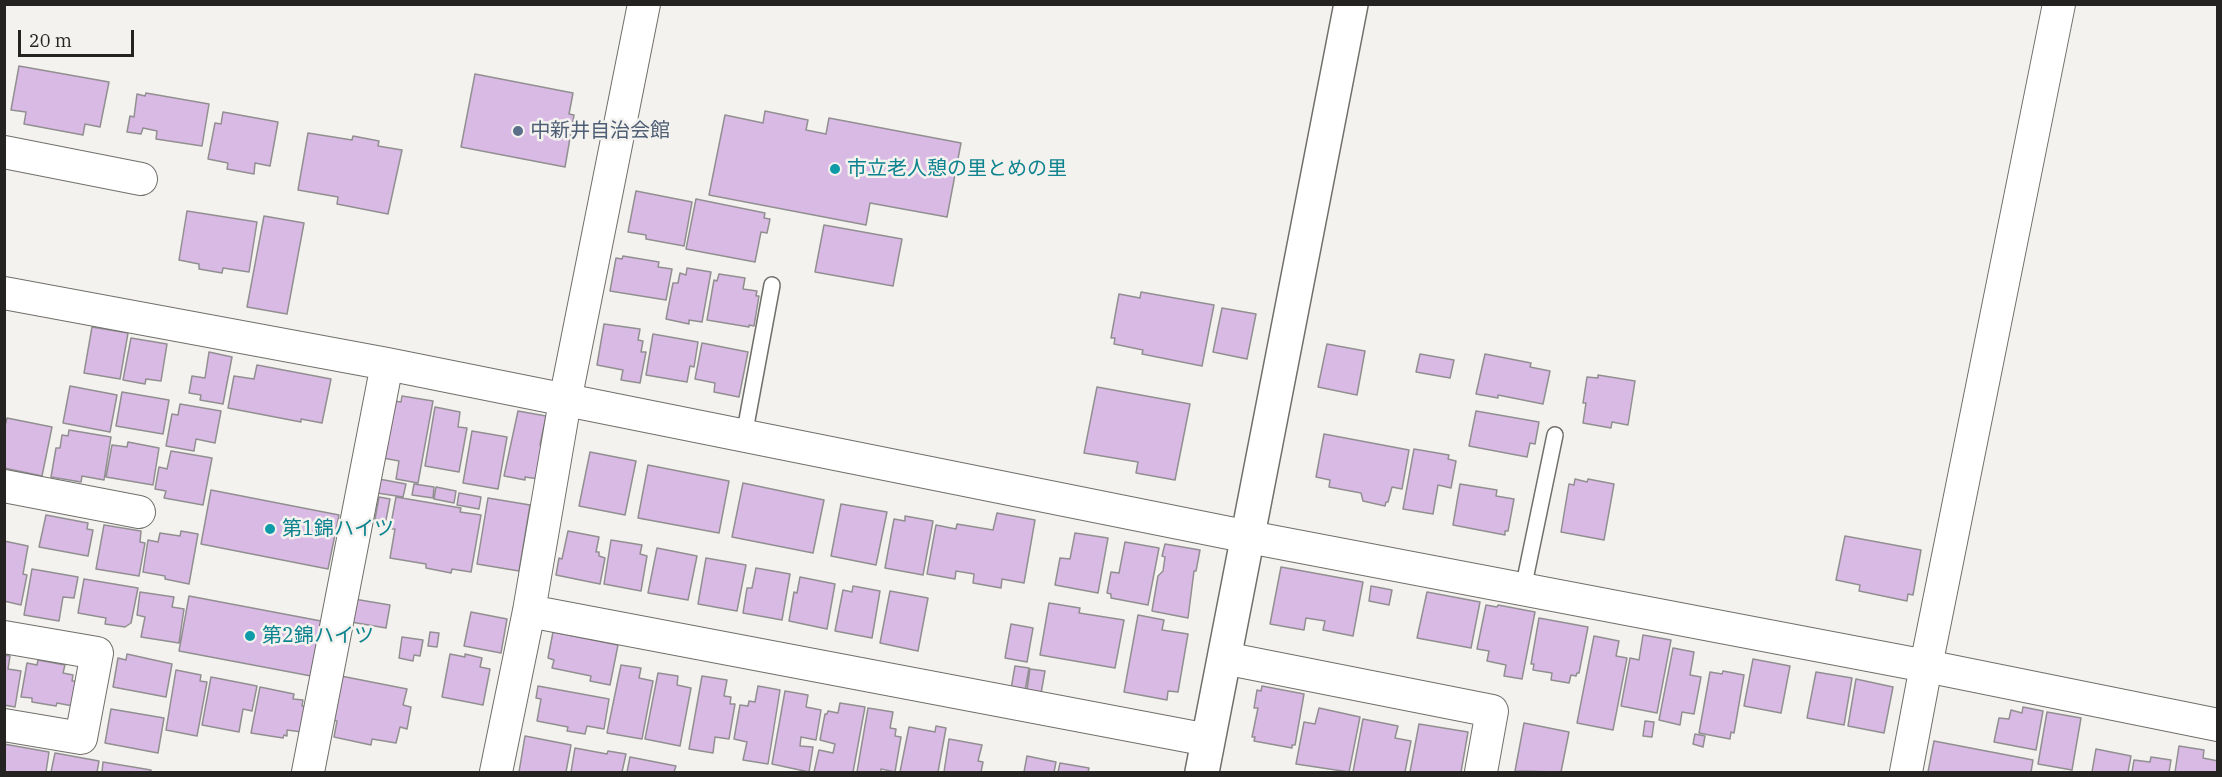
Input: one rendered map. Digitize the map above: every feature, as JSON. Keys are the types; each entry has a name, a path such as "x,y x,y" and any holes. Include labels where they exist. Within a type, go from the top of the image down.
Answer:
{"street":[{"path":"496,772 530,611 565,401 644,4"},
{"path":"1202,772 1351,4"},
{"path":"1906,772 2059,4"},
{"path":"4,152 141,179"},
{"path":"4,293 387,364 1249,537 1926,666 2217,725"},
{"path":"309,772 387,364"},
{"path":"4,486 140,512"},
{"path":"530,611 1208,740"},
{"path":"4,637 97,653 81,738 4,724"},
{"path":"1224,658 1492,711 1481,772"}],"lane":[{"path":"744,436 772,285"},
{"path":"1523,589 1555,435"}],"building":[{"path":"19,66 109,82 100,127 85,124 83,135 24,124 26,112 11,110"},
{"name":"中新井自治会館","path":"475,74 573,93 569,114 574,115 565,167 461,147"},
{"path":"146,93 209,104 202,146 156,139 157,131 143,128 141,134 127,132 130,116 134,117 137,94 145,96"},
{"name":"市立老人憩の里とめの里","path":"765,111 808,120 806,130 826,134 829,118 961,143 947,217 870,203 866,225 709,195 725,115 763,123"},
{"path":"223,112 278,122 270,166 255,163 254,174 227,169 228,163 208,159 215,123 221,124"},
{"path":"308,133 352,140 353,136 379,141 378,146 402,150 388,214 337,204 338,197 298,190"},
{"path":"636,191 692,202 684,246 646,239 646,235 628,232"},
{"path":"696,199 765,213 764,218 770,219 767,233 761,232 755,262 686,249"},
{"path":"187,211 257,222 249,272 223,268 222,273 199,269 199,264 179,260"},
{"path":"264,216 304,223 287,314 247,307"},
{"path":"824,225 902,239 893,286 815,272"},
{"path":"623,256 659,262 658,267 672,269 666,300 610,291 616,258 622,259"},
{"path":"687,268 711,272 702,322 689,320 689,324 666,319 673,283 678,283 680,273 686,275"},
{"path":"719,274 745,278 743,289 757,291 756,296 759,296 754,326 707,320 714,280 717,281"},
{"path":"1141,292 1214,305 1202,366 1142,354 1143,350 1114,344 1115,338 1111,338 1119,294 1140,298"},
{"path":"1222,308 1256,314 1247,359 1213,352"},
{"path":"604,324 640,329 638,340 643,341 641,352 646,352 640,383 621,380 623,370 597,365"},
{"path":"92,327 128,333 120,379 84,373"},
{"path":"653,334 698,342 694,367 690,366 687,382 646,375"},
{"path":"131,338 167,344 161,381 146,379 145,384 123,380"},
{"path":"702,343 748,352 739,397 714,392 715,383 695,379"},
{"path":"1327,344 1365,351 1357,395 1318,387"},
{"path":"209,352 232,357 223,404 200,400 201,395 189,393 192,376 205,378"},
{"path":"1420,354 1454,360 1450,378 1416,372"},
{"path":"1485,354 1531,363 1530,367 1550,371 1543,404 1498,395 1498,398 1476,394"},
{"path":"257,365 331,379 322,423 301,419 301,422 228,408 234,376 254,379"},
{"path":"1598,375 1635,381 1628,425 1612,422 1611,428 1583,423 1587,377 1598,378"},
{"path":"70,386 117,395 110,432 63,423"},
{"path":"1097,387 1190,404 1175,480 1136,473 1138,462 1084,453"},
{"path":"122,392 169,400 163,434 116,426"},
{"path":"402,396 433,401 418,483 396,479 399,461 383,458 394,401 401,402"},
{"path":"180,404 221,411 215,443 196,439 194,451 166,446 172,414 178,415"},
{"path":"435,407 460,412 458,427 467,428 459,472 425,466"},
{"path":"518,411 546,416 540,445 547,446 539,479 525,477 525,480 504,476"},
{"path":"1476,411 1539,422 1535,444 1530,443 1527,457 1469,446"},
{"path":"7,418 52,427 42,476 4,468 4,430"},
{"path":"69,430 111,437 104,480 82,476 81,482 51,477 56,448 60,448 62,435 68,436"},
{"path":"472,431 507,437 498,489 463,483"},
{"path":"1324,434 1409,450 1402,489 1392,487 1385,506 1363,501 1361,493 1329,487 1330,480 1316,477"},
{"path":"128,442 159,448 153,485 106,477 112,445 127,447"},
{"path":"1414,449 1449,455 1448,459 1456,461 1451,488 1438,485 1433,514 1403,509"},
{"path":"171,451 212,458 203,505 164,498 166,491 155,489 159,467 167,469"},
{"path":"590,452 636,461 625,515 579,506"},
{"path":"648,465 729,481 719,533 638,518"},
{"path":"379,479 406,484 403,497 377,493"},
{"path":"1575,479 1614,484 1604,540 1561,532 1569,484 1574,485"},
{"path":"743,483 824,500 813,553 732,537"},
{"path":"414,484 434,487 433,498 412,495"},
{"path":"1460,484 1497,490 1496,496 1514,499 1508,531 1505,531 1505,535 1453,525"},
{"path":"436,487 456,491 454,503 434,499"},
{"name":"第1錦ハイツ","path":"211,490 339,515 328,569 201,544"},
{"path":"459,493 481,497 479,509 457,505"},
{"path":"379,497 390,499 386,520 375,519"},
{"path":"396,497 461,508 460,512 481,515 471,572 452,569 451,573 426,568 426,564 390,558 395,529 390,529"},
{"path":"488,498 530,505 519,571 477,564"},
{"path":"841,504 887,512 876,565 831,556"},
{"path":"997,513 1035,520 1024,583 1002,579 1001,588 973,583 974,574 956,571 955,579 927,574 936,525 956,529 957,524 993,530"},
{"path":"46,515 88,523 87,529 93,530 88,556 39,547"},
{"path":"905,516 933,521 923,575 885,568 894,519 905,521"},
{"path":"104,525 141,531 140,542 145,543 139,576 96,569"},
{"path":"181,531 198,534 189,584 143,572 148,540 158,542 160,533 180,536"},
{"path":"568,531 599,537 596,552 605,558 600,584 556,575"},
{"path":"1075,533 1108,538 1098,593 1055,585 1060,558 1070,559"},
{"path":"1845,536 1921,550 1913,595 1908,594 1907,601 1859,591 1860,585 1836,580"},
{"path":"611,540 642,545 640,554 647,556 641,591 604,584"},
{"path":"4,541 28,546 23,574 27,575 21,605 4,601"},
{"path":"1125,542 1159,548 1148,605 1111,598 1111,594 1107,593 1111,572 1119,573"},
{"path":"1165,544 1200,550 1196,571 1194,571 1188,618 1152,611 1158,576 1163,571 1165,557 1162,556"},
{"path":"657,548 697,556 688,600 648,593"},
{"path":"706,558 746,565 737,611 698,604"},
{"path":"1281,567 1363,582 1353,636 1323,630 1325,621 1306,618 1304,630 1270,624"},
{"path":"756,568 790,574 782,620 743,613 747,588 752,588"},
{"path":"32,569 78,577 74,598 63,597 59,621 24,615"},
{"path":"800,577 835,584 827,629 789,621 794,592 797,593"},
{"path":"84,579 138,588 131,623 125,627 105,624 106,618 78,613"},
{"path":"853,586 880,591 872,638 835,631 843,590 852,592"},
{"path":"1371,586 1392,590 1389,605 1369,601"},
{"path":"890,591 928,598 918,651 880,643"},
{"path":"140,592 174,597 172,607 184,609 179,643 141,637 145,617 137,615"},
{"path":"1427,592 1480,602 1471,648 1417,638"},
{"name":"第2錦ハイツ","path":"189,596 321,621 311,676 179,651"},
{"path":"354,599 390,605 386,628 351,622"},
{"path":"1049,603 1080,608 1079,613 1124,620 1115,668 1040,655"},
{"path":"1486,605 1535,612 1522,679 1504,676 1506,665 1487,661 1489,651 1477,649"},
{"path":"471,612 507,619 501,653 464,646"},
{"path":"1138,615 1164,620 1162,630 1188,634 1178,692 1168,691 1167,700 1124,692"},
{"path":"1539,618 1588,627 1579,673 1576,676 1571,675 1569,683 1551,680 1552,673 1533,670 1534,664 1531,664"},
{"path":"1011,624 1033,628 1027,662 1005,658"},
{"path":"430,632 439,633 437,647 428,646"},
{"path":"553,632 618,645 610,685 590,681 591,676 552,668 554,660 548,658"},
{"path":"1643,635 1671,640 1657,713 1621,706 1630,658 1639,660"},
{"path":"1594,636 1619,641 1616,656 1627,658 1613,730 1577,723"},
{"path":"402,637 423,640 420,656 414,655 413,661 399,658"},
{"path":"1673,648 1694,652 1690,675 1701,677 1694,714 1682,712 1680,725 1659,720"},
{"path":"127,654 172,664 166,697 113,687 118,658 126,660"},
{"path":"450,654 465,657 465,654 482,658 480,667 490,669 483,705 442,697"},
{"path":"4,655 10,656 8,669 21,671 15,707 4,705"},
{"path":"1753,659 1790,666 1781,713 1744,706"},
{"path":"38,660 65,665 63,673 73,675 72,681 77,681 73,706 32,702 32,698 21,697 27,663 37,665"},
{"path":"621,665 641,668 639,678 653,681 642,739 607,733"},
{"path":"1015,666 1029,668 1025,691 1011,689"},
{"path":"1030,669 1045,671 1040,699 1026,697"},
{"path":"176,670 201,675 200,681 207,682 197,736 166,730"},
{"path":"1723,671 1744,675 1734,733 1731,732 1730,739 1699,733 1710,672 1722,674"},
{"path":"1816,672 1852,678 1844,725 1807,718"},
{"path":"658,673 678,676 677,685 691,688 680,746 645,739"},
{"path":"341,676 407,689 403,705 411,707 407,729 400,727 396,743 372,739 371,745 334,737 337,721 332,720"},
{"path":"702,676 727,680 724,696 731,697 730,704 735,704 729,739 715,737 713,753 689,749"},
{"path":"211,677 257,686 252,711 243,709 239,732 202,725"},
{"path":"1856,679 1893,687 1884,733 1848,726"},
{"path":"538,686 609,699 604,729 587,726 585,734 567,731 568,727 537,721 541,699 536,698"},
{"path":"758,686 780,690 768,764 743,760 747,742 734,739 740,705 748,706 749,701 755,702"},
{"path":"1262,686 1304,694 1295,745 1292,745 1292,748 1254,741 1255,737 1252,737 1258,708 1254,708 1257,690 1261,691"},
{"path":"260,687 294,694 293,699 303,700 302,706 307,707 302,732 287,730 287,736 284,735 283,738 251,733"},
{"path":"785,691 808,695 806,707 821,710 816,740 801,737 800,746 813,747 809,772 772,764"},
{"path":"840,703 865,707 853,772 814,772 819,750 833,753 835,744 820,740 825,714 828,711 838,713"},
{"path":"2023,707 2043,711 2036,750 1994,742 1999,718 2009,719 2011,710 2022,713"},
{"path":"868,708 893,712 890,728 896,729 895,736 901,737 895,772 881,769 881,772 857,772"},
{"path":"1319,708 1360,717 1349,772 1296,764 1304,722 1315,724"},
{"path":"111,709 164,718 158,753 105,743"},
{"path":"2047,712 2081,718 2072,770 2038,764"},
{"path":"1363,719 1398,726 1395,738 1411,741 1405,772 1353,772"},
{"path":"1645,721 1654,722 1652,737 1643,736"},
{"path":"1524,723 1569,732 1561,772 1515,771"},
{"path":"1419,724 1468,732 1461,772 1410,772"},
{"path":"936,726 946,728 938,772 900,772 909,727 935,732"},
{"path":"1695,734 1705,736 1703,747 1693,744"},
{"path":"525,736 571,745 566,772 519,772"},
{"path":"949,739 982,745 978,761 983,762 981,772 944,772"},
{"path":"1934,741 2033,760 2031,772 1928,772"},
{"path":"4,744 49,752 46,772 4,772"},
{"path":"2179,746 2204,750 2203,758 2218,761 2217,772 2175,772"},
{"path":"575,748 607,754 608,751 626,754 622,772 571,772"},
{"path":"2096,749 2131,756 2128,772 2092,772"},
{"path":"55,753 99,761 97,772 51,772"},
{"path":"1027,756 1056,762 1054,772 1024,772"},
{"path":"630,757 676,766 674,772 627,772"},
{"path":"2151,757 2171,760 2169,772 2132,772 2134,760 2150,762"},
{"path":"103,762 151,770 151,772 102,772"},
{"path":"1060,763 1089,768 1088,772 1058,772"}],"place":[{"name":"中新井自治会館","path":"518,131"},
{"name":"市立老人憩の里とめの里","path":"835,169"},
{"name":"第1錦ハイツ","path":"270,529"},
{"name":"第2錦ハイツ","path":"250,636"}]}
